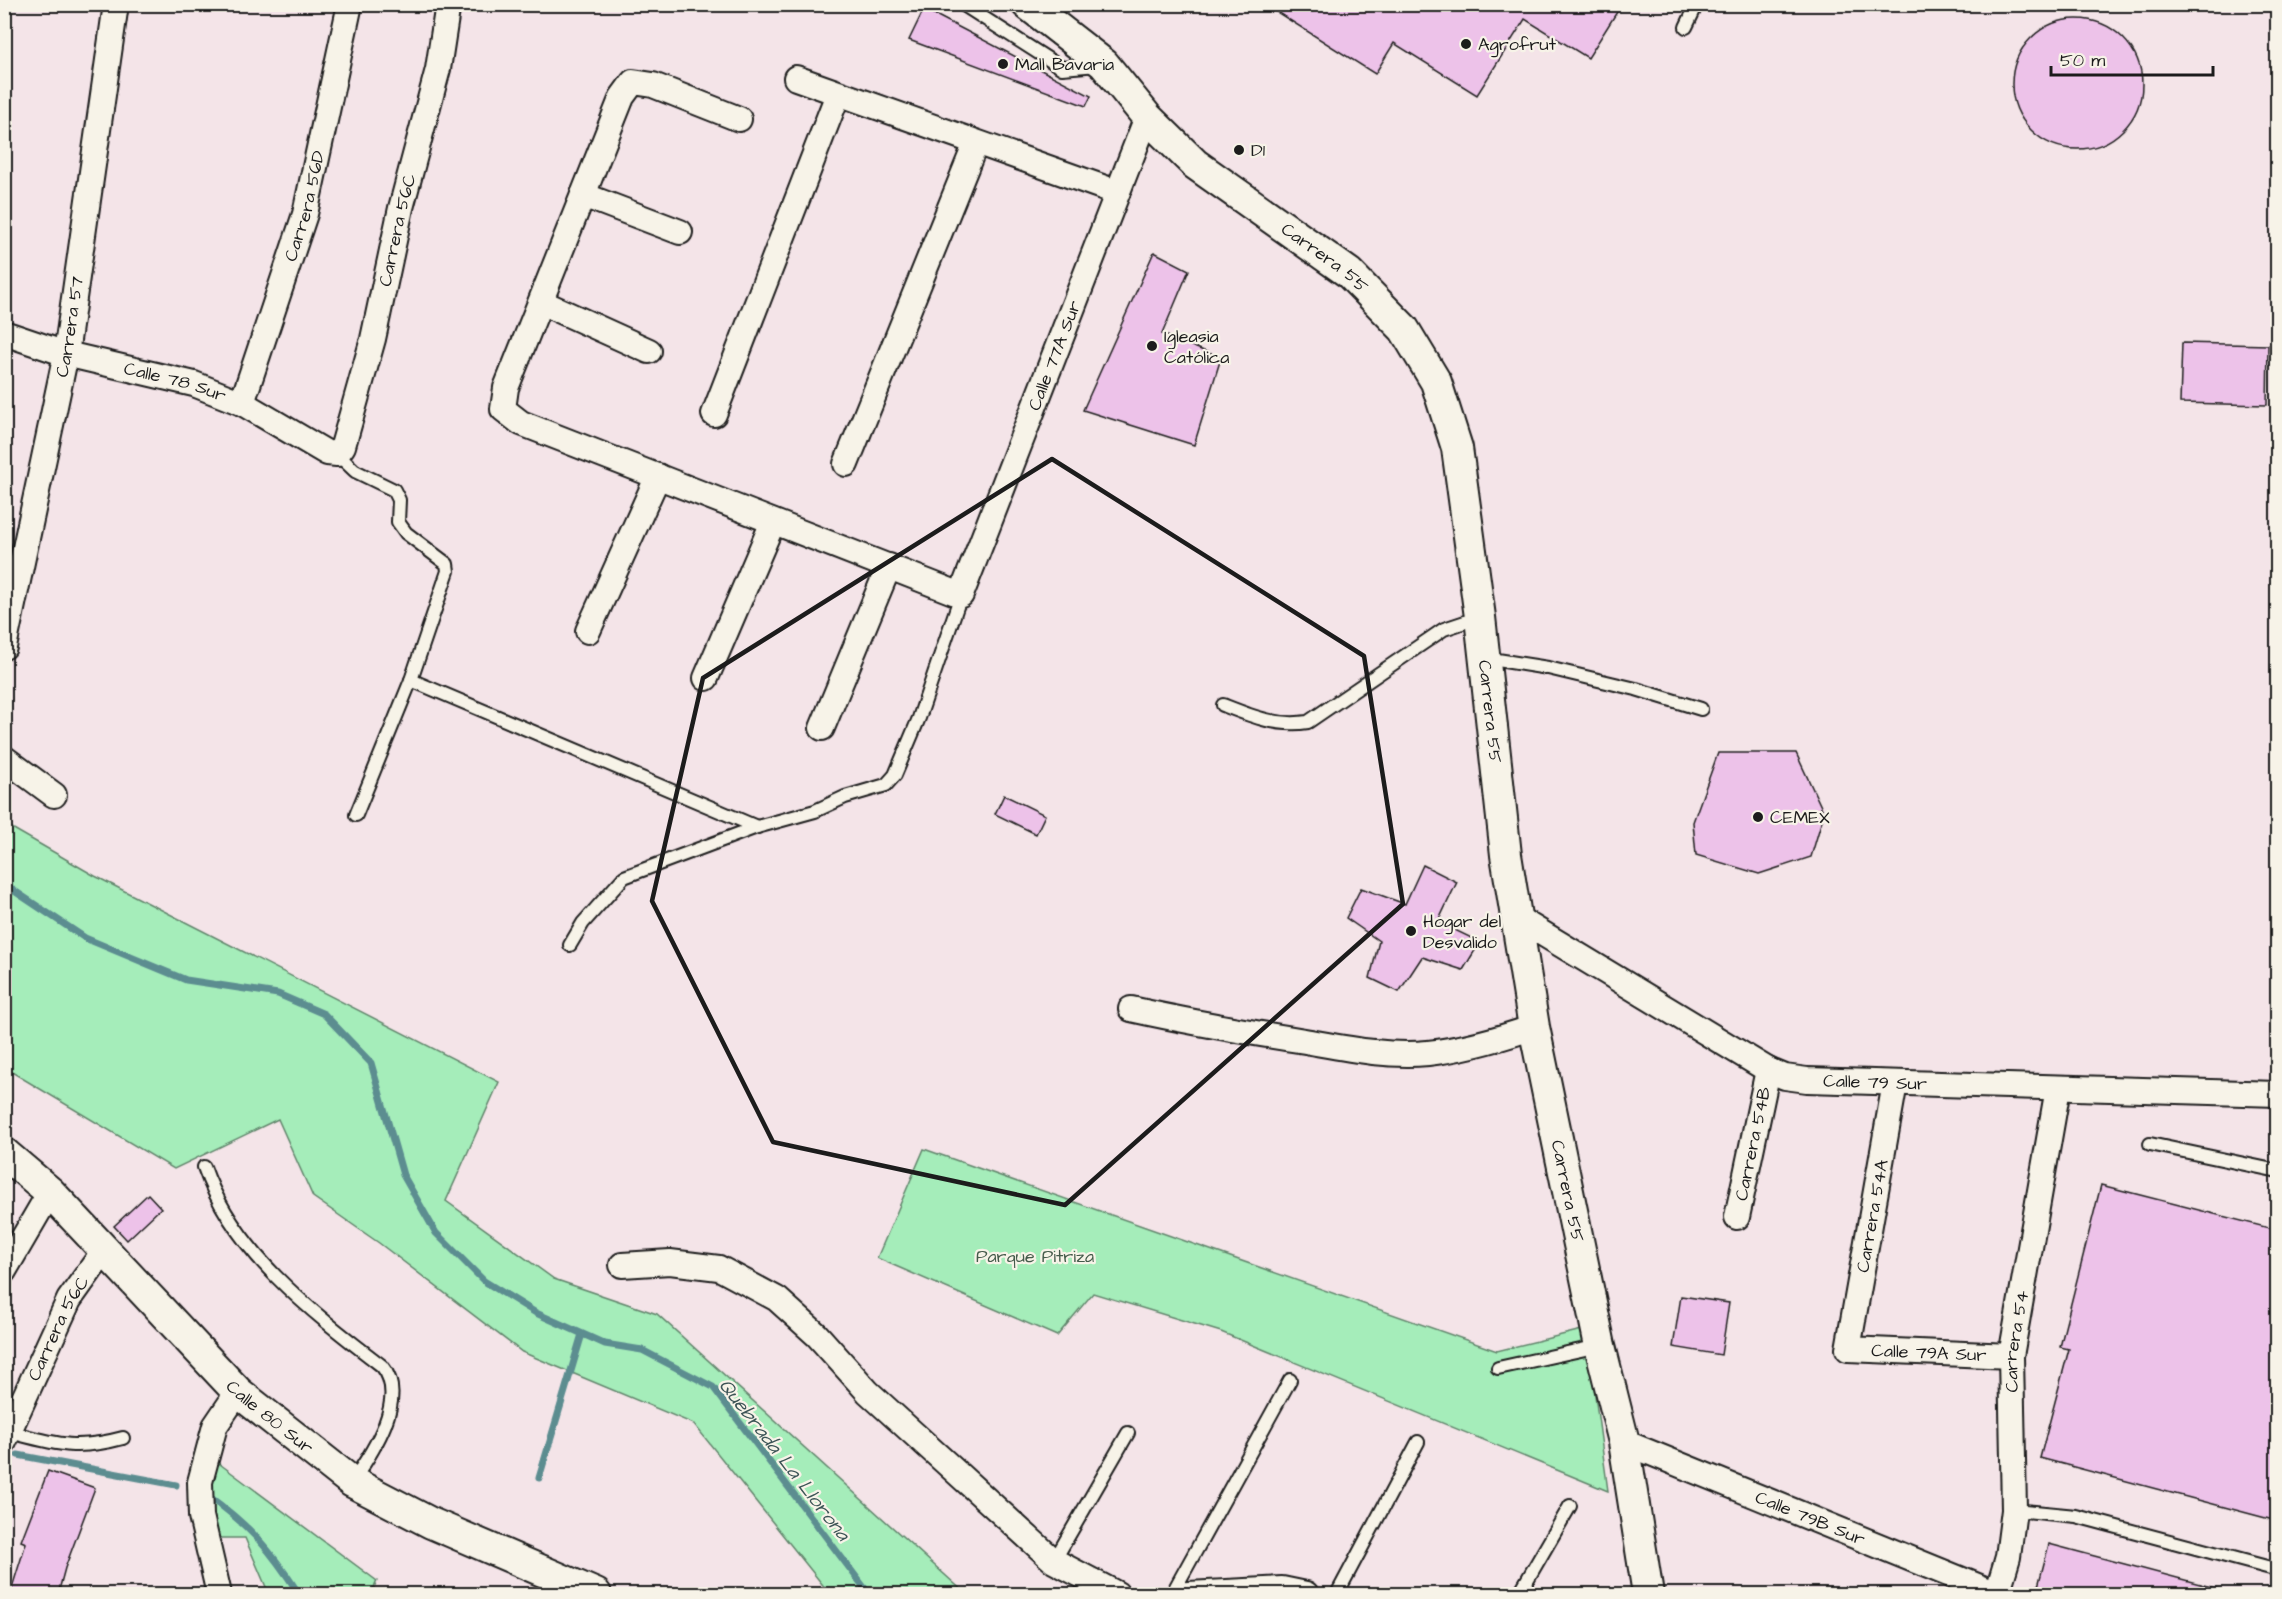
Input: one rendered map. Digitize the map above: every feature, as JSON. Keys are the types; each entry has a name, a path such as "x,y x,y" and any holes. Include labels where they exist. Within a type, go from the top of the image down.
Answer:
{"street":[{"name":"Carrera 57","path":"4,647 66,354 116,4"},
{"name":"Carrera 56D","path":"242,403 305,214 350,4"},
{"name":"Carrera 56C","path":"337,454 343,447 372,339 400,208 438,69 448,4"},
{"name":"Carrera 55","path":"1027,4 1104,64 1147,117 1195,164 1349,273 1404,329 1436,382 1457,448 1480,617 1506,855 1534,1027 1600,1346 1624,1442 1648,1594"},
{"path":"796,78 1116,192"},
{"path":"739,119 653,85 633,82 622,97 506,388 503,409 521,423 961,595"},
{"path":"714,414 838,94"},
{"name":"Calle 77A Sur","path":"961,595 1147,117"},
{"path":"846,464 975,143"},
{"path":"584,195 681,232"},
{"path":"541,302 649,351"},
{"name":"Calle 78 Sur","path":"4,333 66,354 194,384 242,403 327,453 337,454"},
{"path":"588,631 658,476"},
{"path":"706,678 773,522"},
{"path":"822,728 889,566"},
{"path":"4,758 54,795"},
{"name":"Calle 79 Sur","path":"1517,918 1768,1070 1785,1077 1807,1080 2277,1094"},
{"path":"1131,1010 1190,1023 1389,1053 1426,1053 1462,1048 1494,1041 1534,1027"},
{"name":"Carrera 54B","path":"1737,1217 1768,1070"},
{"name":"Carrera 54A","path":"1848,1349 1896,1083"},
{"name":"Carrera 54","path":"1997,1594 2008,1557 2014,1510 2009,1390 2011,1356 2058,1088"},
{"name":"Calle 80 Sur","path":"4,1153 50,1192 238,1392 352,1482 431,1523 584,1592"},
{"path":"4,1271 50,1192"},
{"name":"Carrera 56C","path":"7,1437 69,1300 104,1251"},
{"path":"622,1265 670,1262 719,1268 777,1299 817,1335 868,1392 1054,1561 1117,1594"},
{"name":"Calle 79A Sur","path":"1848,1349 2011,1356"},
{"path":"219,1594 201,1516 200,1482 215,1426 238,1392"},
{"name":"Calle 79B Sur","path":"1624,1442 1997,1594"},
{"path":"1188,1594 1282,1589 1306,1594"}],"lane":[{"path":"962,4 1062,68 1104,64"},
{"path":"1686,27 1697,4"},
{"path":"337,454 355,471 394,490 399,500 398,522 406,533 447,564 448,572 411,680 356,814"},
{"path":"570,945 584,923 624,877 757,827 814,811 845,796 886,785 895,775 919,718 961,595"},
{"path":"1223,705 1276,722 1291,724 1308,722 1444,629 1480,617"},
{"path":"1484,658 1548,668 1636,689 1701,709"},
{"path":"411,680 757,827"},
{"path":"2150,1144 2277,1171"},
{"path":"204,1167 217,1199 235,1227 287,1289 381,1366 390,1379 392,1406 366,1461 352,1482"},
{"path":"1498,1368 1600,1346"},
{"path":"1172,1594 1290,1380"},
{"path":"1054,1561 1128,1433"},
{"path":"7,1437 72,1446 93,1446 123,1438"},
{"path":"1337,1594 1418,1443"},
{"path":"1519,1594 1570,1506"},
{"path":"2014,1510 2076,1516 2277,1570"}],"highlighted area":[{"path":"1052,459 1364,656 1403,904 1065,1205 773,1142 652,901 703,678"}],"green space":[{"path":"5,824 95,876 499,1082 446,1201 554,1279 657,1314 966,1594 830,1594 694,1424 522,1352 379,1243 313,1197 278,1119 174,1169 5,1068"},
{"name":"Parque Pitriza","path":"924,1149 1497,1351 1586,1329 1608,1491 1221,1332 1093,1293 1057,1336 877,1258"},
{"path":"209,1456 377,1581 371,1594 269,1594 245,1538 209,1538"}],"building":[{"name":"Agrofrut","path":"1264,4 1622,4 1588,58 1525,19 1477,95 1394,43 1375,74"},
{"name":"Mall Bavaria","path":"924,9 1091,96 1086,106 909,40"},
{"path":"2077,19 2102,24 2123,38 2137,59 2142,84 2137,109 2123,130 2102,144 2077,149 2052,144 2031,130 2017,109 2012,84 2017,59 2031,38 2052,24"},
{"name":"Igleasia Católica","path":"1154,252 1189,270 1162,334 1221,358 1194,445 1083,410"},
{"path":"2182,343 2268,345 2267,405 2180,403"},
{"name":"CEMEX","path":"1718,753 1796,753 1824,813 1811,857 1759,874 1696,855 1693,822"},
{"path":"1004,795 1045,815 1036,834 995,814"},
{"name":"Hogar del Desvalido","path":"1423,865 1457,882 1438,922 1480,942 1463,970 1422,957 1399,992 1370,978 1379,941 1346,918 1361,888 1405,904"},
{"path":"2101,1185 2277,1230 2277,1521 2040,1458 2069,1349 2060,1347"},
{"path":"148,1194 161,1208 127,1240 114,1226"},
{"path":"1681,1296 1729,1303 1721,1355 1673,1347"},
{"path":"48,1471 95,1488 65,1568 58,1594 10,1594 26,1543 21,1541"},
{"path":"2049,1544 2219,1589 2218,1594 2036,1594"}],"waterway":[{"name":"Quebrada La Llorona","path":"4,884 85,938 186,980 278,994 324,1014 371,1063 403,1175 436,1233 484,1281 536,1313 605,1344 642,1350 713,1387 869,1594"},
{"path":"539,1478 582,1334"},
{"path":"18,1455 176,1485"},
{"path":"207,1495 258,1539 279,1564 299,1594"}],"place":[{"name":"Agrofrut","path":"1466,44"},
{"name":"Mall Bavaria","path":"1003,64"},
{"name":"D1","path":"1239,150"},
{"name":"Igleasia Católica","path":"1152,346"},
{"name":"CEMEX","path":"1758,817"},
{"name":"Hogar del Desvalido","path":"1411,931"}]}
